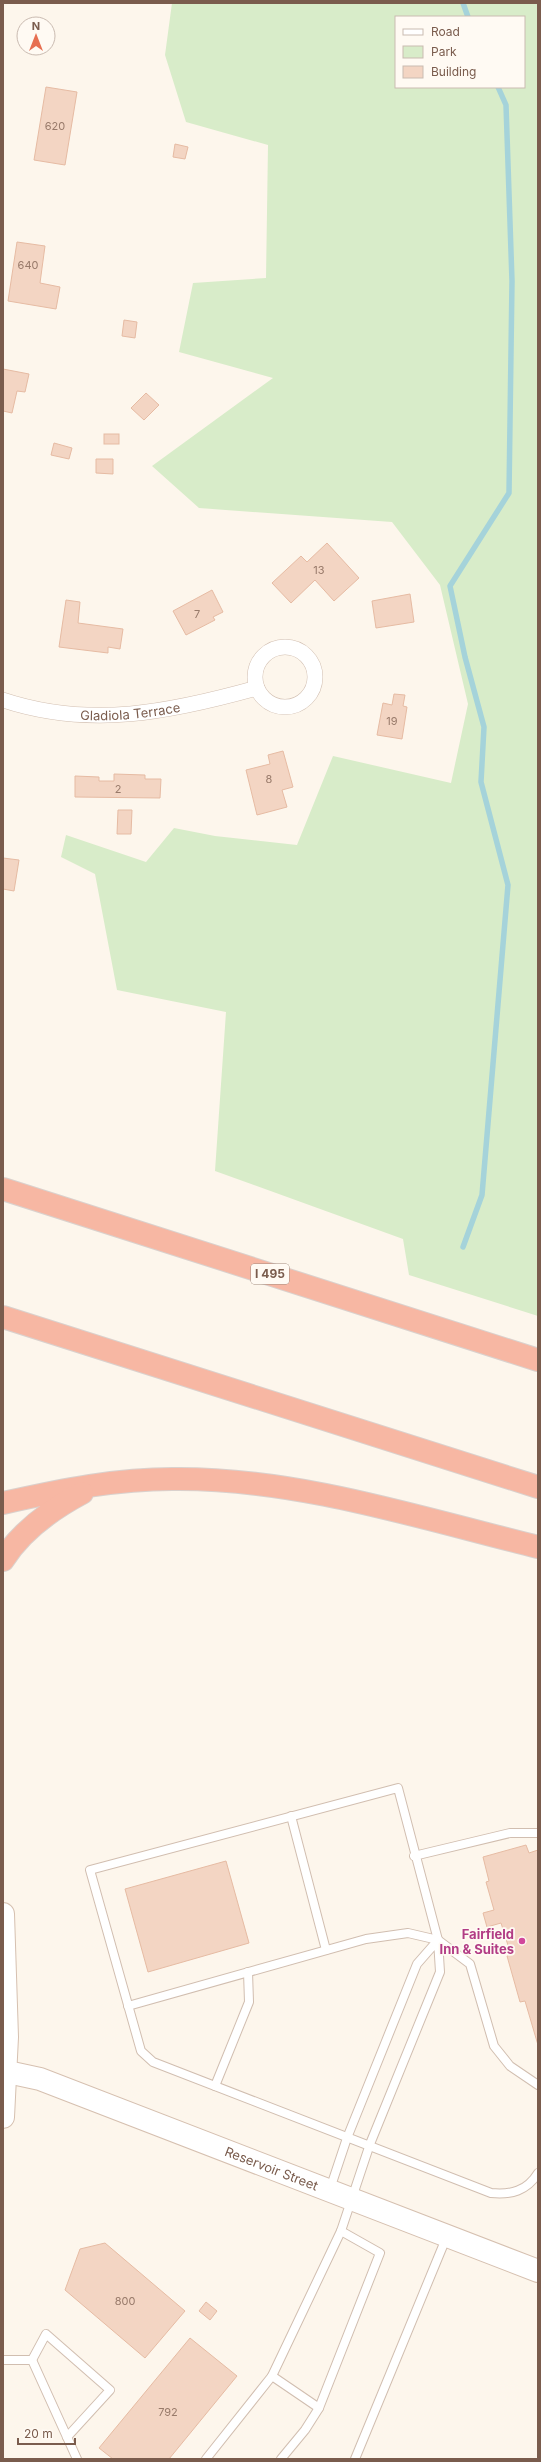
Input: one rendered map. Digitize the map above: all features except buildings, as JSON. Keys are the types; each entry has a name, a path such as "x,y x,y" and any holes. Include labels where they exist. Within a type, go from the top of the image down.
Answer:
{"highway":[{"name":"I 495","path":"3,1189 538,1360"},
{"path":"3,1317 538,1487"},
{"path":"3,1503 73,1487 98,1484 179,1479 236,1481 298,1489 538,1547"},
{"path":"3,1560 28,1531 53,1509 98,1484"}],"street":[{"name":"Gladiola Terrace","path":"3,700 38,709 67,714 129,714 178,708 257,688"},
{"path":"3,1914 7,2037 4,2071 3,2117"},
{"name":"Reservoir Street","path":"4,2071 40,2079 330,2189 351,2199 538,2271"}],"lane":[{"path":"206,2459 272,2376 341,2231 370,2144 440,1972 438,1940 414,1856 398,1788 90,1870 141,2051 153,2062 347,2138 370,2144 491,2193 505,2195 520,2191 538,2173"},
{"path":"291,1816 326,1950"},
{"path":"414,1856 510,1833 538,1833"},
{"path":"128,2006 366,1939 408,1933 438,1940 470,1964 494,2046 510,2066 538,2085"},
{"path":"330,2189 347,2138 416,1964 438,1940"},
{"path":"214,2086 249,2002 248,1972"},
{"path":"281,2459 305,2430 319,2408 380,2254 341,2231"},
{"path":"355,2459 447,2236"},
{"path":"32,2360 46,2334 110,2390 67,2437"},
{"path":"3,2360 32,2360"},
{"path":"32,2360 77,2459"},
{"path":"272,2376 319,2408"}],"green space":[{"path":"172,3 538,3 538,1316 409,1275 403,1239 215,1171 226,1012 117,990 95,874 61,857 66,835 146,862 174,828 215,836 297,845 333,756 451,783 468,704 440,585 392,522 199,508 152,466 273,378 179,352 193,283 266,278 268,145 186,122 165,55"}],"waterway":[{"path":"463,3 468,16"},
{"path":"463,1247 482,1195 508,885 481,782 484,727 465,657 450,586 509,493 512,281 506,105 498,88"}],"place":[{"name":"Fairfield Inn & Suites","path":"522,1941"}]}
